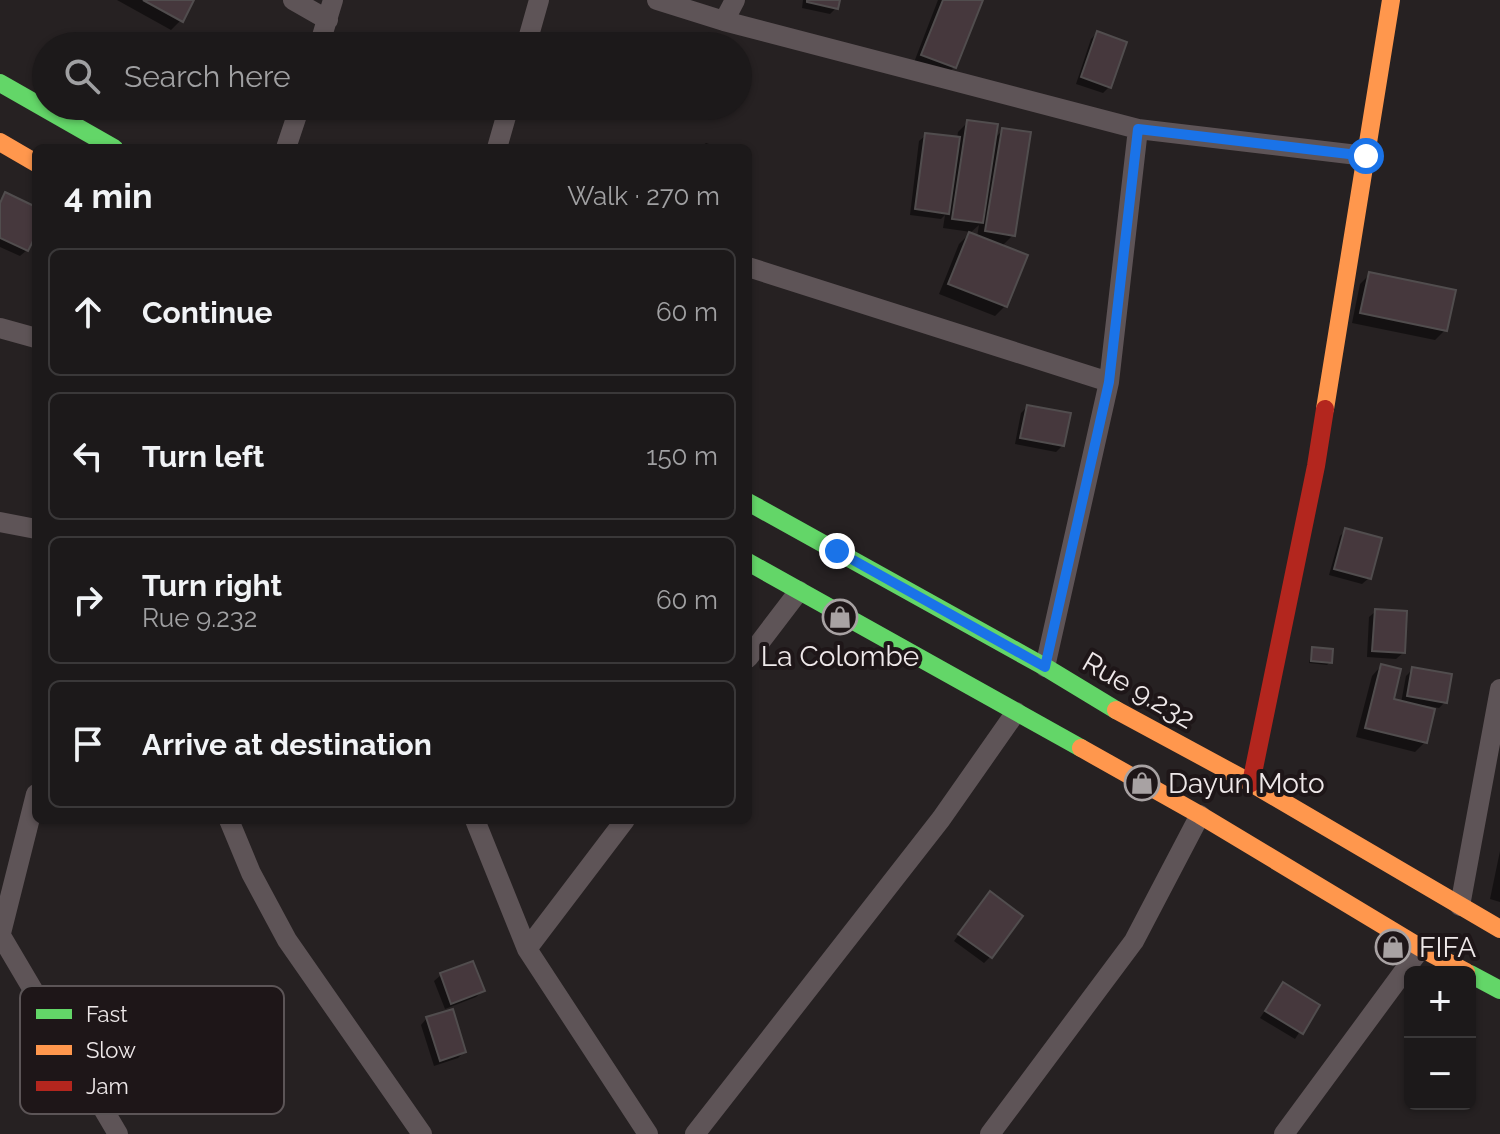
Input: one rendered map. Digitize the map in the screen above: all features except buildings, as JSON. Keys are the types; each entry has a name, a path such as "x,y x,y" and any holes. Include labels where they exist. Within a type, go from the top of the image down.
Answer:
{"street":[{"path":"293,0 330,10 323,32"},
{"path":"530,32 539,0"},
{"path":"657,0 724,21 1138,129 1366,156"},
{"path":"724,21 735,0"},
{"path":"1251,783 1316,466 1391,0"},
{"path":"0,83 32,101"},
{"path":"65,120 107,144"},
{"path":"287,144 295,120"},
{"path":"498,144 505,120"},
{"path":"1045,667 1109,382 1138,129"},
{"path":"0,142 32,161"},
{"path":"752,268 1109,382"},
{"path":"0,328 32,337"},
{"name":"Rue 9.232","path":"752,504 1045,667 1149,730 1251,783 1500,929"},
{"path":"0,522 32,528"},
{"path":"752,564 1200,815 1455,966"},
{"path":"752,653 799,591"},
{"path":"1460,906 1500,689"},
{"path":"695,1134 941,819 1016,712"},
{"path":"30,986 0,935 32,810"},
{"path":"990,1134 1134,941 1200,815"},
{"path":"231,824 251,873 287,940 422,1134"},
{"path":"477,824 527,949 648,1134"},
{"path":"527,949 622,824"},
{"path":"1284,1134 1421,948"},
{"path":"1476,977 1500,990"},
{"path":"106,1114 118,1134"}],"traffic: fast":[{"path":"0,83 32,101"},
{"path":"65,120 107,144"},
{"path":"752,504 1045,667 1116,710"},
{"path":"752,564 1081,748"},
{"path":"1476,977 1500,990"}],"traffic: slow":[{"path":"1325,409 1391,0"},
{"path":"0,142 32,161"},
{"path":"1116,710 1251,783 1500,929"},
{"path":"1081,748 1455,966"}],"traffic: jam":[{"path":"1251,783 1325,409"}],"place":[{"name":"La Colombe","path":"840,617"},
{"name":"Dayun Moto","path":"1142,783"},
{"name":"FIFA","path":"1393,947"}],"route":[{"path":"837,551 1045,667 1109,382 1138,129 1366,156"}]}
